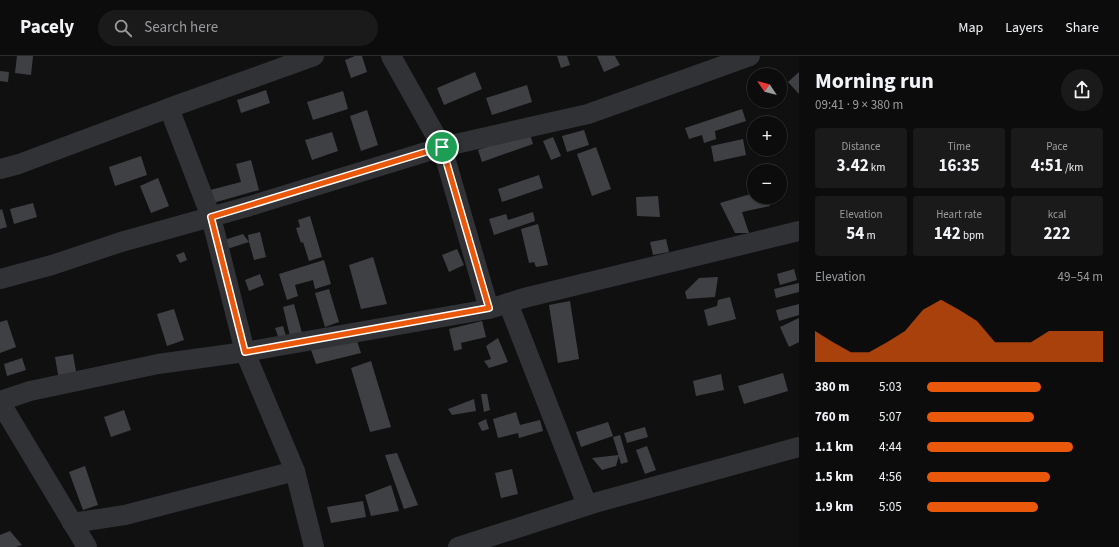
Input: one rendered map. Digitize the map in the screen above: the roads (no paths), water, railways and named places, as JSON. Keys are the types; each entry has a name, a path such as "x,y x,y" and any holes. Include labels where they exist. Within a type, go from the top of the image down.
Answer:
{"street":[{"path":"0,169 19,164 314,56"},
{"path":"391,56 442,147 489,308"},
{"path":"0,279 52,265 121,242 211,217 442,147 588,114 750,56"},
{"path":"169,108 211,217 245,352 295,471 314,547"},
{"path":"87,547 0,401 30,391 158,364 245,352 489,308 799,231"},
{"path":"508,303 587,505"},
{"path":"458,547 587,505 799,447"},
{"path":"72,523 125,515 295,471"}]}
